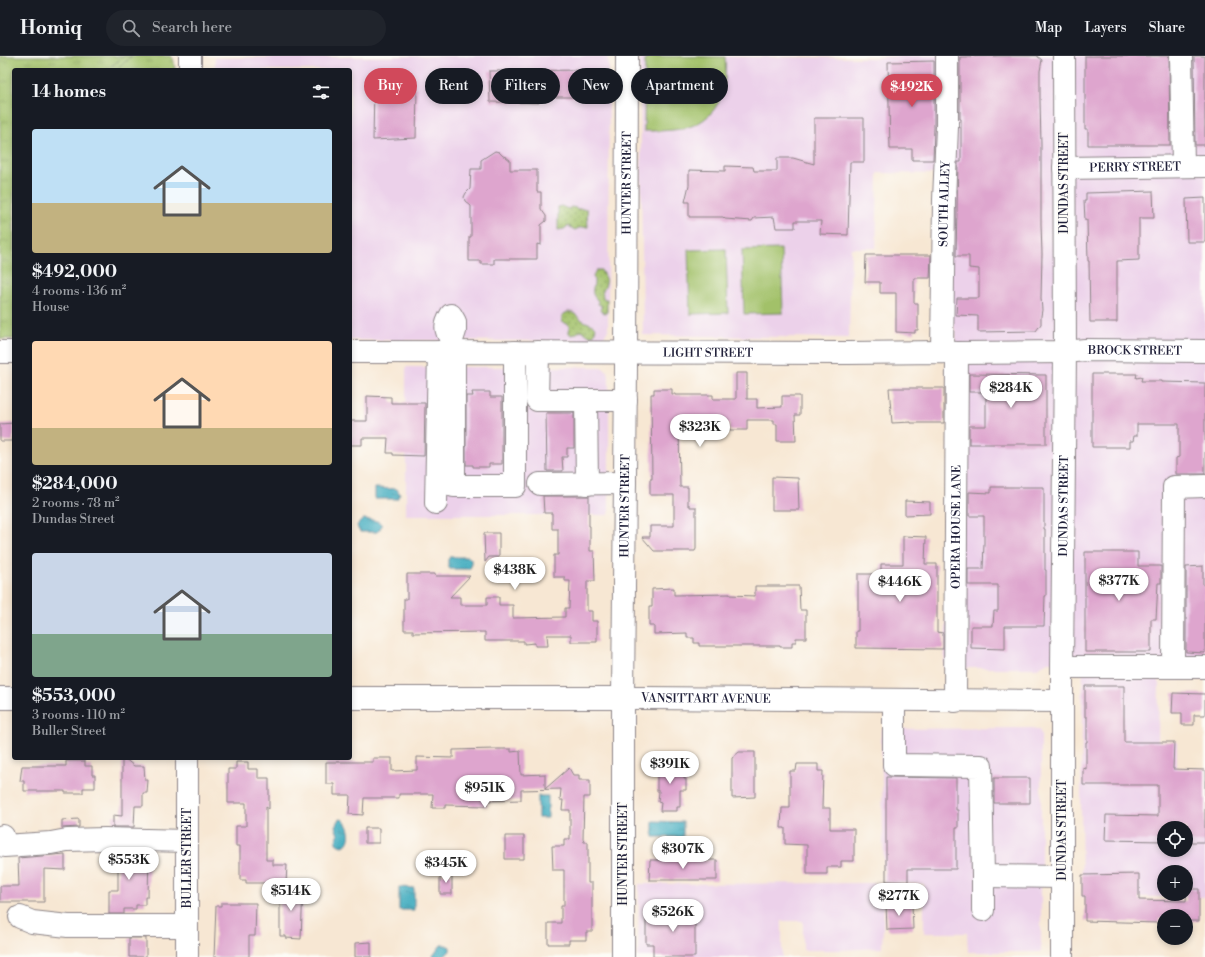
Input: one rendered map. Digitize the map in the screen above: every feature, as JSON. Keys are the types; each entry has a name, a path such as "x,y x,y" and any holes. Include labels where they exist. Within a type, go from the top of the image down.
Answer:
{"street":[{"path":"190,56 190,68"},
{"name":"HUNTER STREET","path":"623,957 627,56"},
{"name":"SOUTH ALLEY","path":"946,56 947,127 944,200 950,353"},
{"name":"DUNDAS STREET","path":"1062,957 1062,667 1065,352 1064,56"},
{"path":"1181,56 1182,166"},
{"name":"PERRY STREET","path":"1064,168 1205,166"},
{"path":"448,348 454,486 515,486 515,352"},
{"path":"436,503 448,348"},
{"name":"LIGHT STREET","path":"352,352 448,348 515,352 1065,352"},
{"name":"BROCK STREET","path":"1065,352 1085,350 1205,351"},
{"path":"0,352 12,352"},
{"path":"538,352 538,400 626,400"},
{"name":"OPERA HOUSE LANE","path":"950,353 955,701"},
{"path":"586,400 587,484"},
{"path":"540,484 625,483"},
{"path":"1173,667 1174,486 1205,486"},
{"path":"1062,667 1205,667"},
{"path":"0,698 12,698"},
{"name":"VANSITTART AVENUE","path":"352,698 1062,701"},
{"path":"894,701 894,765 981,766 983,910"},
{"name":"BULLER STREET","path":"187,760 187,957"},
{"path":"3,836 4,846 51,843 67,840 105,839 187,841"},
{"path":"983,876 1062,877"},
{"path":"20,917 32,922 68,926 187,926"}],"shaded area":[{"path":"607,56 609,68 568,68 568,104 609,104 608,330 605,335 600,340 592,341 352,340 352,68 215,68 215,58"},
{"path":"640,56 873,58 901,56 1205,56 1205,680 1159,680 1158,741 1177,742 1177,768 1205,769 1205,897 1193,897 1193,865 1157,865 1157,897 1082,897 1081,793 1083,661 1048,662 1037,668 944,668 951,518 956,334 945,295 945,174 878,173 876,248 851,248 849,338 643,335 641,104 728,104 728,68 640,68"},
{"path":"406,367 601,367 606,370 609,377 609,515 406,515"},
{"path":"1033,728 1039,730 1041,734 1041,952 968,952 967,933 924,933 924,884 885,883 882,948 803,950 803,921 782,921 782,957 638,957 639,884 884,883 881,729"}],"green space":[{"path":"0,56 172,57 175,68 12,68 12,339 0,339"},
{"path":"124,56 132,56 117,68 109,68"},
{"path":"648,56 725,57 725,68 645,68 645,60"},
{"path":"644,104 717,104 704,120 694,125 667,131 644,131"},
{"path":"561,206 568,209 571,207 587,209 588,227 575,230 568,226 564,229 558,230 558,207"},
{"path":"726,249 728,313 690,314 688,250"},
{"path":"781,249 783,313 744,314 742,250"},
{"path":"596,270 601,270 606,281 602,294 604,299 607,299 607,312 605,313 601,311 601,305 598,304 598,301 593,294 593,276"},
{"path":"568,312 574,313 582,320 594,326 596,328 594,335 589,336 582,330 571,335 569,333 568,324 562,322 562,315"}],"water":[{"path":"375,488 397,489 400,494 397,499 375,499"},
{"path":"363,519 378,521 381,525 380,528 377,532 360,532 357,525"},
{"path":"450,557 469,557 471,559 471,567 469,569 450,569 448,567 448,559"},
{"path":"538,796 548,796 548,818 538,818"},
{"path":"342,819 349,829 349,840 344,846 340,846 336,843 338,835 335,826 338,820"},
{"path":"653,821 683,822 683,837 653,837"},
{"path":"399,887 414,888 414,910 399,910"},
{"path":"441,945 450,947 450,951 444,957 432,957"}],"building":[{"path":"1037,56 1042,60 1040,71 1040,100 1042,310 1041,324 1036,331 978,332 978,316 956,315 957,298 979,298 979,269 969,268 969,256 956,256 958,162 961,162 960,57"},
{"path":"1085,56 1169,56 1170,145 1088,145 1088,129 1085,129"},
{"path":"1194,56 1205,56 1205,145 1195,145"},
{"path":"934,61 933,160 912,160 912,149 890,149 888,62"},
{"path":"560,70 568,70 568,97 560,97"},
{"path":"489,71 491,71 491,102 490,102"},
{"path":"374,104 417,104 416,138 373,140"},
{"path":"814,118 864,118 864,162 850,162 848,235 820,234 821,221 795,221 795,228 776,228 774,217 754,218 752,221 725,219 723,217 689,217 689,202 685,202 689,185 689,170 725,171 725,166 753,167 754,171 777,171 777,158 793,158 814,164"},
{"path":"495,151 499,152 510,160 510,170 537,170 537,192 541,192 541,209 546,216 546,221 541,225 541,245 537,244 537,259 494,259 494,264 481,264 481,261 469,261 471,206 465,201 464,197 470,189 471,169 481,169 481,160"},
{"path":"1153,191 1154,218 1139,218 1139,260 1117,261 1117,322 1090,322 1087,220 1085,220 1084,201 1086,201 1086,193"},
{"path":"1205,198 1205,242 1187,242 1186,199"},
{"path":"866,255 931,255 930,278 914,278 914,303 918,303 918,330 915,330 915,333 896,332 896,293 880,293 880,282 865,282"},
{"path":"736,373 747,373 747,399 757,399 757,408 782,407 782,396 800,396 800,415 795,415 796,441 777,441 777,424 774,424 774,420 747,420 747,430 729,430 729,423 679,423 680,487 688,487 688,505 690,505 690,507 696,507 696,549 695,551 654,551 642,537 650,537 650,526 674,526 674,495 650,495 650,479 652,479 651,394 654,394 654,389 672,389 672,394 675,395 713,395 713,399 736,399"},
{"path":"969,374 1046,375 1046,444 969,444 969,426 986,426 986,392 969,392"},
{"path":"1092,374 1137,374 1136,378 1142,377 1141,381 1205,383 1205,474 1176,474 1176,458 1179,457 1179,424 1137,424 1137,436 1134,436 1133,441 1130,441 1130,447 1092,447"},
{"path":"889,388 944,388 944,423 892,423"},
{"path":"472,392 490,392 490,397 502,397 502,464 489,464 489,467 473,467 473,465 466,465 466,396 473,396"},
{"path":"367,396 391,397 391,403 425,403 424,456 393,455 393,453 387,453 388,438 362,438 362,445 352,445 352,421 367,421"},
{"path":"546,413 574,413 574,448 567,448 567,457 562,457 563,471 547,471"},
{"path":"12,423 12,441 0,441 0,424"},
{"path":"772,477 798,478 799,510 772,510"},
{"path":"991,487 1044,487 1046,596 1044,626 1005,626 1005,649 971,648 971,626 993,626 994,611 998,611 998,585 968,585 968,569 983,569 984,543 984,516 969,516 969,492 991,493"},
{"path":"543,496 589,496 590,551 594,551 595,581 587,581 587,611 592,611 592,621 597,621 597,642 571,642 571,635 547,635 548,646 535,646 535,643 524,644 524,641 485,641 485,632 413,633 413,630 404,630 404,599 407,599 407,574 470,576 450,597 460,597 460,605 487,605 487,597 499,597 499,605 513,605 513,618 565,617 565,608 569,608 570,581 565,581 565,577 554,577 554,555 558,555 558,529 552,529 552,513 544,513"},
{"path":"905,501 930,502 930,514 905,515"},
{"path":"484,533 499,533 499,557 489,557 485,562"},
{"path":"903,536 926,537 925,564 937,564 937,632 943,633 943,649 856,648 856,631 858,631 858,574 881,574 881,564 903,564"},
{"path":"1085,552 1138,552 1138,566 1161,566 1161,583 1158,583 1156,619 1151,619 1151,652 1085,652"},
{"path":"1203,566 1203,585 1205,585 1205,653 1186,652 1186,567"},
{"path":"755,586 799,586 800,610 806,610 806,638 796,638 796,642 792,642 792,647 699,646 699,643 694,643 694,638 687,638 687,633 654,634 654,626 649,626 649,607 652,607 652,589 674,588 674,595 730,594 755,596"},
{"path":"1085,686 1124,686 1124,742 1174,742 1173,769 1205,770 1205,842 1193,842 1193,821 1157,821 1157,841 1105,840 1106,815 1158,816 1158,785 1083,785 1083,768 1086,769 1087,742 1087,717 1085,717"},
{"path":"1173,693 1205,694 1205,715 1194,715 1194,725 1182,725 1182,713 1172,713"},
{"path":"511,749 511,752 520,751 521,775 545,774 545,789 569,768 573,775 579,775 579,780 590,780 590,797 584,797 583,839 584,842 588,842 588,883 592,883 592,932 586,932 586,940 569,940 569,944 548,944 548,923 561,923 561,906 564,906 564,870 553,870 552,846 564,846 564,839 570,839 570,810 562,810 563,800 560,800 561,789 521,790 521,800 487,801 487,806 445,805 445,808 432,808 433,794 399,794 399,798 364,798 363,815 349,814 350,795 334,795 334,784 326,784 326,762 373,762 373,758 392,758 392,771 417,770 417,757 453,758 453,750"},
{"path":"739,752 755,752 755,797 732,798 732,758"},
{"path":"122,760 126,760 134,766 144,766 145,780 148,780 147,793 143,793 143,806 135,806 134,827 113,827 113,815 122,816"},
{"path":"66,761 85,761 85,766 92,766 92,775 95,775 95,788 83,788 83,793 65,793 65,791 24,791 24,781 20,781 22,766 66,766"},
{"path":"236,762 248,762 248,769 258,769 258,778 269,778 269,809 266,807 266,860 273,860 273,865 287,865 286,883 246,883 246,880 240,880 240,846 236,846 236,826 246,826 246,803 228,803 228,769 236,769"},
{"path":"657,762 681,763 681,768 684,768 686,790 680,790 680,807 677,807 677,811 660,811 661,803 658,802 659,791 657,791"},
{"path":"797,764 818,764 818,771 823,771 822,808 830,808 830,829 854,829 854,861 841,861 841,867 827,867 827,874 807,874 807,845 785,844 785,828 781,828 782,808 790,808 790,771 796,771"},
{"path":"886,777 956,778 956,810 958,810 958,828 956,828 956,869 908,869 908,882 886,881"},
{"path":"994,778 1030,778 1030,803 994,803"},
{"path":"79,819 79,827 62,828 62,820"},
{"path":"365,828 379,828 379,843 365,843"},
{"path":"505,836 524,836 524,859 505,859"},
{"path":"110,852 149,853 148,897 145,897 145,905 136,905 136,909 124,909 124,914 109,914 109,890 118,890 118,865 110,865"},
{"path":"65,854 65,870 44,869 44,902 0,902 0,886 19,886 18,858"},
{"path":"650,860 717,860 717,880 649,880"},
{"path":"440,874 452,874 452,894 440,894"},
{"path":"1139,874 1139,900 1193,901 1193,889 1199,889 1199,921 1193,921 1193,909 1157,909 1157,923 1085,921 1085,896 1082,896 1082,875"},
{"path":"280,886 303,887 301,939 280,936"},
{"path":"221,903 256,903 255,936 249,936 249,957 214,957 216,906 221,906"},
{"path":"886,904 912,904 913,929 887,930"},
{"path":"662,906 695,906 695,957 653,957 653,944 646,944 646,919 662,919"},
{"path":"129,938 146,938 146,957 129,957"},
{"path":"371,942 371,957 355,957 355,943"}]}
